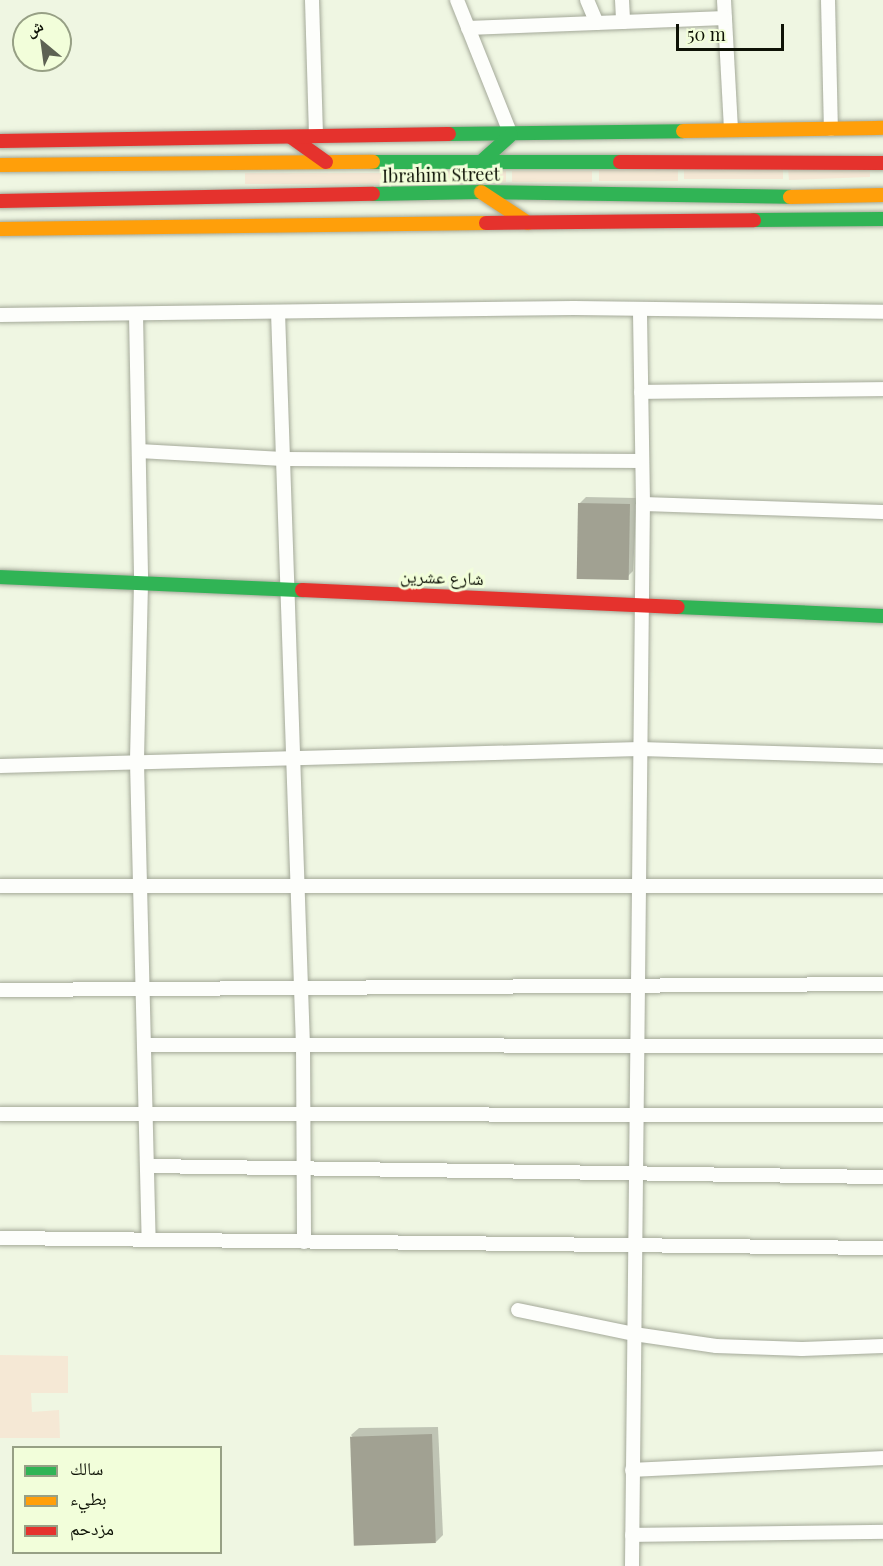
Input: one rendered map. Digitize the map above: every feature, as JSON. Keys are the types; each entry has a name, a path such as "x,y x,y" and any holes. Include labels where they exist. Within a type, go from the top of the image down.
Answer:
{"street":[{"path":"312,0 316,136"},
{"path":"457,0 511,135"},
{"path":"587,0 597,23"},
{"path":"622,0 623,22"},
{"path":"724,0 731,130"},
{"path":"828,0 831,129"},
{"path":"468,28 725,18"},
{"path":"0,141 883,128"},
{"path":"482,160 511,135"},
{"path":"291,137 326,162"},
{"path":"803,164 883,157"},
{"name":"Ibrahim Street","path":"0,201 97,182 326,162 482,160 883,163"},
{"name":"Ibrahim Street","path":"0,165 97,182 481,192 796,198 883,197"},
{"path":"481,192 528,223"},
{"path":"0,229 883,219"},
{"path":"632,1566 643,504 639,309"},
{"path":"0,315 639,309 883,312"},
{"path":"278,312 303,1046 304,1242"},
{"path":"136,314 141,583 138,762 149,1240"},
{"path":"641,392 883,389"},
{"path":"139,451 283,459 642,461"},
{"path":"643,504 883,512"},
{"name":"شارع عشرين","path":"0,577 883,616"},
{"path":"0,766 640,749 883,756"},
{"path":"0,886 883,886"},
{"path":"0,990 883,984"},
{"path":"144,1045 883,1046"},
{"path":"0,1114 883,1116"},
{"path":"147,1166 883,1177"},
{"path":"0,1238 883,1248"},
{"path":"518,1310 634,1334 716,1346 802,1349 883,1346"},
{"path":"633,1470 883,1458"},
{"path":"632,1535 883,1532"}],"shaded area":[{"path":"684,168 783,168 783,179 684,179"},
{"path":"788,168 870,169 870,177 789,180"},
{"path":"599,170 678,170 678,181 599,181"},
{"path":"399,171 506,171 506,182 399,184"},
{"path":"512,171 592,171 592,182 512,182"},
{"path":"245,173 384,173 384,184 245,184"},
{"path":"0,1355 68,1356 68,1393 31,1393 32,1412 59,1410 60,1438 0,1438"}],"building":[{"path":"578,503 630,504 629,580 577,579"},
{"path":"432,1434 436,1543 354,1546 350,1437"}],"traffic: fast":[{"path":"449,134 683,131"},
{"path":"482,161 511,135"},
{"path":"373,162 620,162"},
{"path":"373,194 481,192 790,197"},
{"path":"754,220 883,219"},
{"path":"0,577 302,590"},
{"path":"678,607 883,616"}],"traffic: slow":[{"path":"683,131 883,128"},
{"path":"0,165 373,162"},
{"path":"481,192 528,223"},
{"path":"790,197 883,195"},
{"path":"0,229 486,223"}],"traffic: jam":[{"path":"0,141 449,134"},
{"path":"291,137 326,162"},
{"path":"620,162 883,163"},
{"path":"0,201 373,194"},
{"path":"486,223 754,220"},
{"path":"302,590 678,607"}]}
